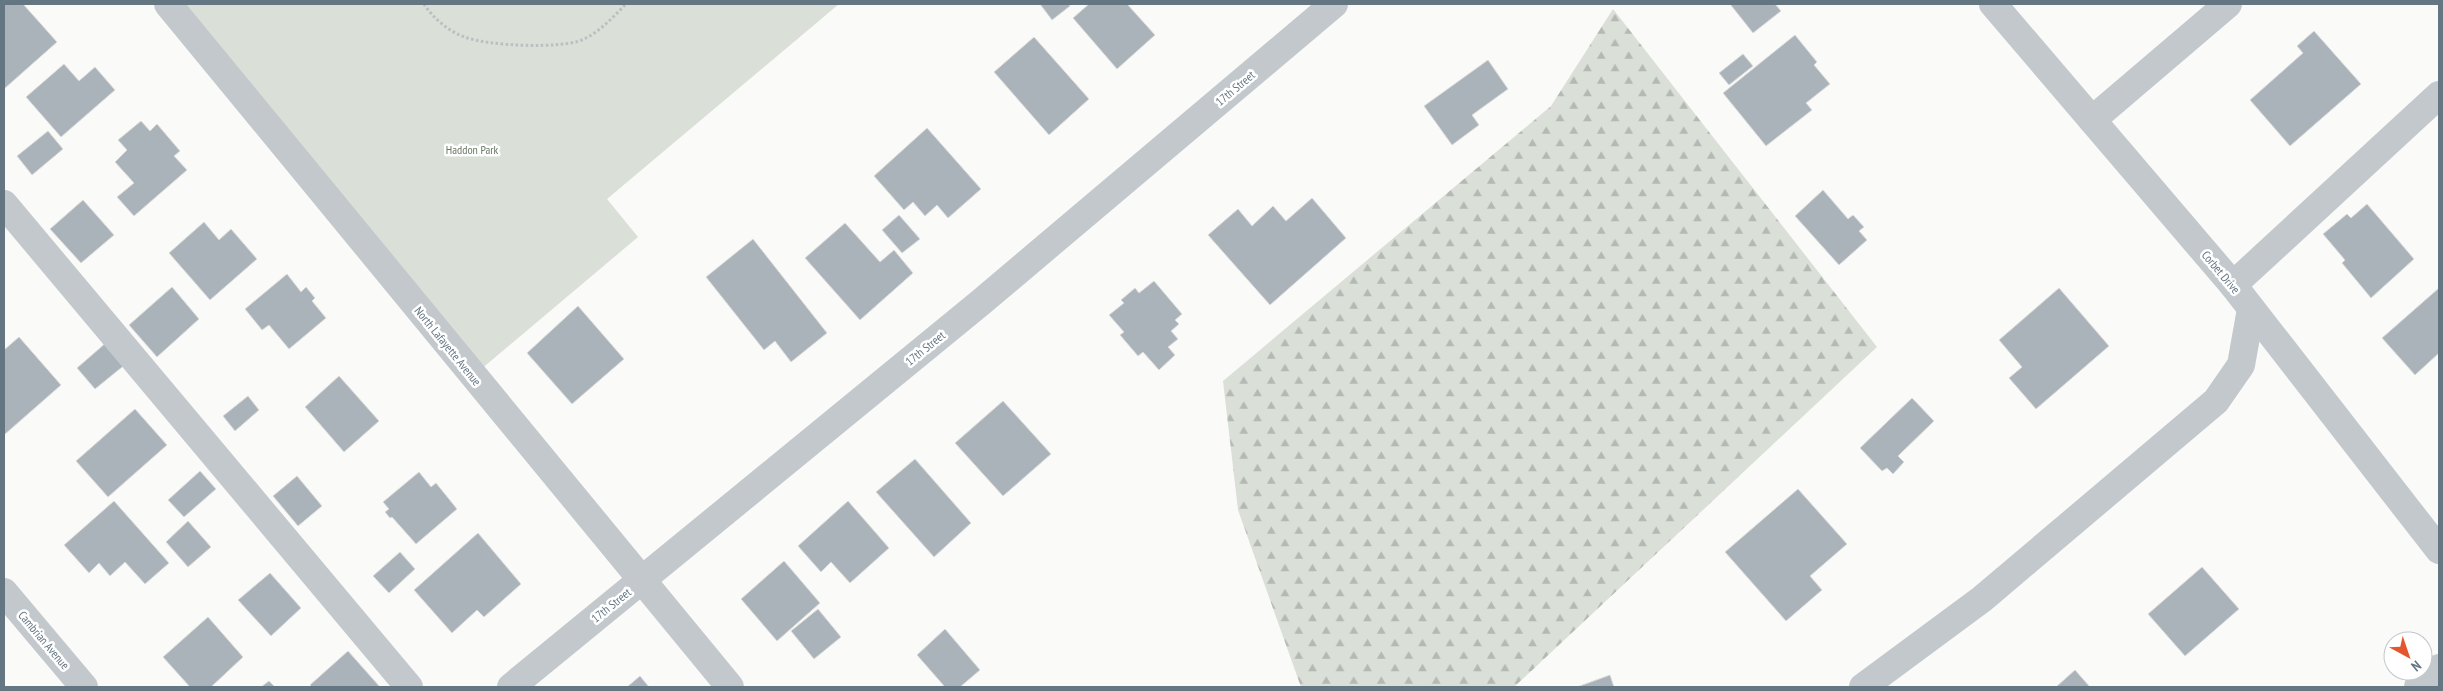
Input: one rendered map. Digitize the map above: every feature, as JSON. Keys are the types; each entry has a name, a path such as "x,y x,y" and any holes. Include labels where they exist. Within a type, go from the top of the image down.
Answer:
{"street":[{"name":"North Lafayette Avenue","path":"168,4 730,687"},
{"name":"17th Street","path":"511,687 972,309 1334,4"},
{"name":"Corbet Drive","path":"1993,4 2233,285 2439,550"},
{"path":"2092,120 2228,4"},
{"path":"2233,285 2439,95"},
{"path":"4,204 409,687"},
{"path":"1863,687 1982,599 2216,401 2241,365 2251,309"},
{"name":"Cambrian Avenue","path":"4,592 84,687"},
{"path":"2418,687 2439,668"}],"path":[{"path":"424,4 430,14 463,37 482,42 563,46 596,33 626,4"}],"green space":[{"name":"Haddon Park","path":"168,4 839,4 607,199 638,237 473,376"},
{"path":"1613,9 1877,347 1514,687 1301,687 1238,510 1223,381 1551,106"}],"building":[{"path":"4,4 23,4 57,42 4,89"},
{"path":"1040,4 1069,4 1070,6 1052,20"},
{"path":"1089,4 1127,4 1155,35 1117,69 1073,18"},
{"path":"1730,4 1775,4 1781,11 1753,33"},
{"path":"2314,31 2361,84 2290,146 2250,100 2303,53 2297,46"},
{"path":"1795,35 1817,62 1814,65 1830,84 1806,103 1812,110 1766,146 1723,93"},
{"path":"1034,37 1089,99 1049,135 994,72"},
{"path":"1743,54 1753,66 1729,85 1719,73"},
{"path":"1488,60 1508,89 1472,115 1479,125 1452,145 1424,106"},
{"path":"64,64 79,81 95,67 115,90 61,137 26,97"},
{"path":"141,121 150,131 157,124 180,151 174,156 187,170 134,216 117,197 134,183 115,162 127,150 118,140"},
{"path":"927,128 981,189 948,218 937,205 925,216 913,202 904,210 874,176"},
{"path":"48,131 63,149 32,175 17,156"},
{"path":"1823,190 1848,219 1853,215 1864,227 1859,231 1867,240 1839,265 1795,216"},
{"path":"1312,198 1346,238 1270,305 1208,235 1238,209 1252,226 1273,206 1286,221"},
{"path":"83,200 114,235 81,263 50,229"},
{"path":"2367,204 2414,259 2371,298 2342,263 2345,260 2323,234 2347,214 2351,218"},
{"path":"899,215 920,239 902,253 882,230"},
{"path":"204,222 219,240 231,229 257,259 210,300 169,253"},
{"path":"845,223 880,262 894,250 913,273 860,320 805,258"},
{"path":"753,239 827,333 791,362 775,341 764,350 706,277"},
{"path":"287,274 301,292 306,287 315,298 312,301 326,318 289,349 269,325 262,330 245,309"},
{"path":"1154,281 1182,314 1175,320 1179,324 1171,331 1178,339 1168,347 1175,355 1159,370 1143,352 1138,356 1120,335 1124,332 1109,315 1124,303 1121,300 1135,288 1139,293"},
{"path":"172,287 199,319 157,357 129,325"},
{"path":"2059,288 2109,346 2036,409 2009,378 2022,367 1999,340"},
{"path":"2439,288 2439,353 2415,375 2382,338"},
{"path":"578,306 624,359 572,404 527,353"},
{"path":"19,337 61,385 4,435 4,350"},
{"path":"108,341 127,363 95,389 77,368"},
{"path":"339,376 379,421 344,452 305,407"},
{"path":"248,396 259,410 235,431 223,416"},
{"path":"1912,398 1934,421 1898,456 1904,462 1893,474 1887,468 1882,471 1860,448"},
{"path":"1003,401 1051,454 1003,496 955,443"},
{"path":"135,409 167,445 108,497 76,461"},
{"path":"915,459 971,523 934,557 876,492"},
{"path":"200,471 216,489 184,517 168,500"},
{"path":"419,472 431,487 436,483 457,509 416,544 392,517 390,518 385,512 389,509 383,502"},
{"path":"297,476 322,506 298,526 273,496"},
{"path":"1798,489 1847,544 1810,576 1822,590 1786,621 1725,552"},
{"path":"114,501 169,563 145,584 125,562 110,576 99,563 89,573 64,545"},
{"path":"848,501 889,548 850,583 831,562 821,572 798,546"},
{"path":"188,521 211,547 188,567 166,542"},
{"path":"478,533 521,584 484,617 477,610 452,633 414,590"},
{"path":"400,552 415,569 389,593 373,576"},
{"path":"784,561 820,603 777,641 741,599"},
{"path":"2202,567 2239,609 2185,656 2148,614"},
{"path":"270,573 301,608 271,636 238,600"},
{"path":"818,609 841,637 814,659 791,631"},
{"path":"208,617 243,657 211,687 190,687 163,657"},
{"path":"945,629 980,670 960,687 945,687 917,655"},
{"path":"348,651 380,687 312,687 310,685"},
{"path":"2075,670 2090,687 2056,687"},
{"path":"1610,675 1614,687 1577,687"},
{"path":"640,676 649,687 627,687"},
{"path":"269,681 275,687 261,687"}]}
